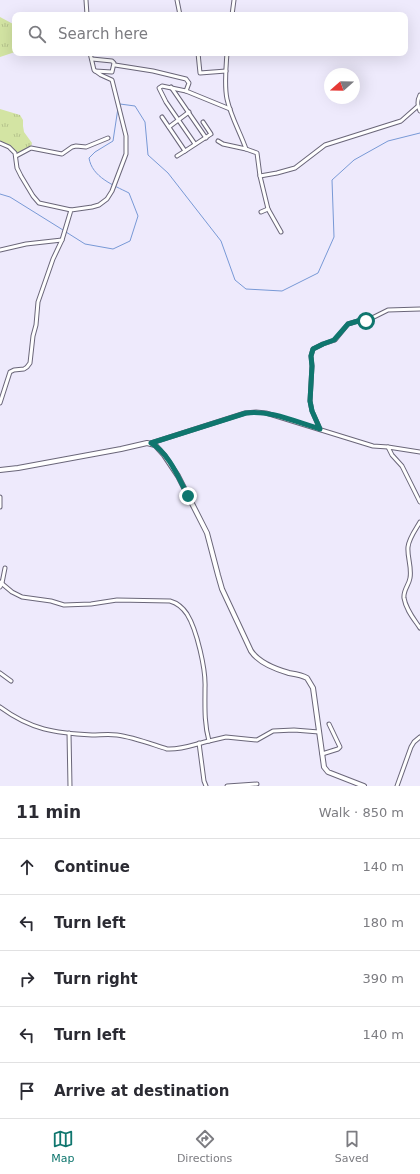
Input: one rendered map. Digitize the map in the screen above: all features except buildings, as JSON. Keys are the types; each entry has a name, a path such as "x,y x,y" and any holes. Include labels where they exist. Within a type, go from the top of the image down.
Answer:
{"street":[{"path":"86,0 87,12"},
{"path":"177,0 179,12"},
{"path":"232,12 234,0"},
{"path":"0,143 11,149 16,156 17,168 38,203 71,210 92,208 107,199 112,192 126,154 126,136 112,80 94,70 91,56"},
{"path":"198,56 200,73 226,71"},
{"path":"227,56 226,93 230,109 246,149"},
{"path":"92,60 112,61 114,63 112,73 94,70"},
{"path":"115,65 153,71 186,79 189,82 186,91"},
{"path":"195,144 159,88 162,86 171,87 186,91 230,109"},
{"path":"171,87 206,138"},
{"path":"420,96 418,102 420,111"},
{"path":"260,176 295,168 325,146 401,121 418,106"},
{"path":"169,127 189,112"},
{"path":"162,117 185,151"},
{"path":"177,156 211,134 203,122"},
{"path":"16,156 29,148 62,154 72,147 86,147 108,138"},
{"path":"218,141 223,144 257,153 260,176 268,209 281,232"},
{"path":"261,212 268,209"},
{"path":"0,403 10,372 24,369 30,363 38,302 53,259 62,240 71,210"},
{"path":"0,250 26,244 62,240"},
{"path":"320,429 312,411 310,401 312,366 311,356 313,349 334,340 348,324 358,321 366,321 388,310 420,309"},
{"path":"0,470 151,443 246,413 256,412 275,415 373,446 420,452"},
{"path":"151,443 159,450 168,462 204,527 210,542 222,589 251,651 266,665 307,678 313,688 324,767 328,772 364,786"},
{"path":"388,447 392,455 402,466 420,502"},
{"path":"0,497 0,508"},
{"path":"420,522 408,546 411,572 404,592 404,599 406,607 420,628"},
{"path":"4,568 1,584 22,597 52,601 64,605 81,605 117,600 170,600 178,605 187,614 200,653 206,688 206,730 209,741"},
{"path":"0,673 11,682"},
{"path":"0,707 34,727 68,733 124,736 174,749 226,737 257,740 273,731 294,730 319,732"},
{"path":"322,754 338,750 340,748 329,724"},
{"path":"68,733 70,786"},
{"path":"397,786 410,747 420,737"},
{"path":"199,743 206,786"},
{"path":"227,786 257,784"}],"green space":[{"path":"0,17 12,23 12,53 0,57"},
{"path":"0,109 20,115 23,120 24,132 32,143 31,146 17,153 12,147 0,142"}],"waterway":[{"path":"120,104 135,106 145,122 148,155 168,173 221,241 235,280 246,289 282,291 318,273 334,237 332,180 354,160 388,141 420,133"},
{"path":"66,232 85,244 113,249 130,241 138,216 129,193 104,180 94,170 89,158 95,152 113,141 118,108"},
{"path":"0,194 10,197 63,230"}],"route":[{"path":"188,496 178,476 164,455 155,445 151,443 246,413 256,412 275,415 320,429 312,411 310,401 312,366 311,356 313,349 334,340 340,335 348,324 358,321 366,321"}]}
